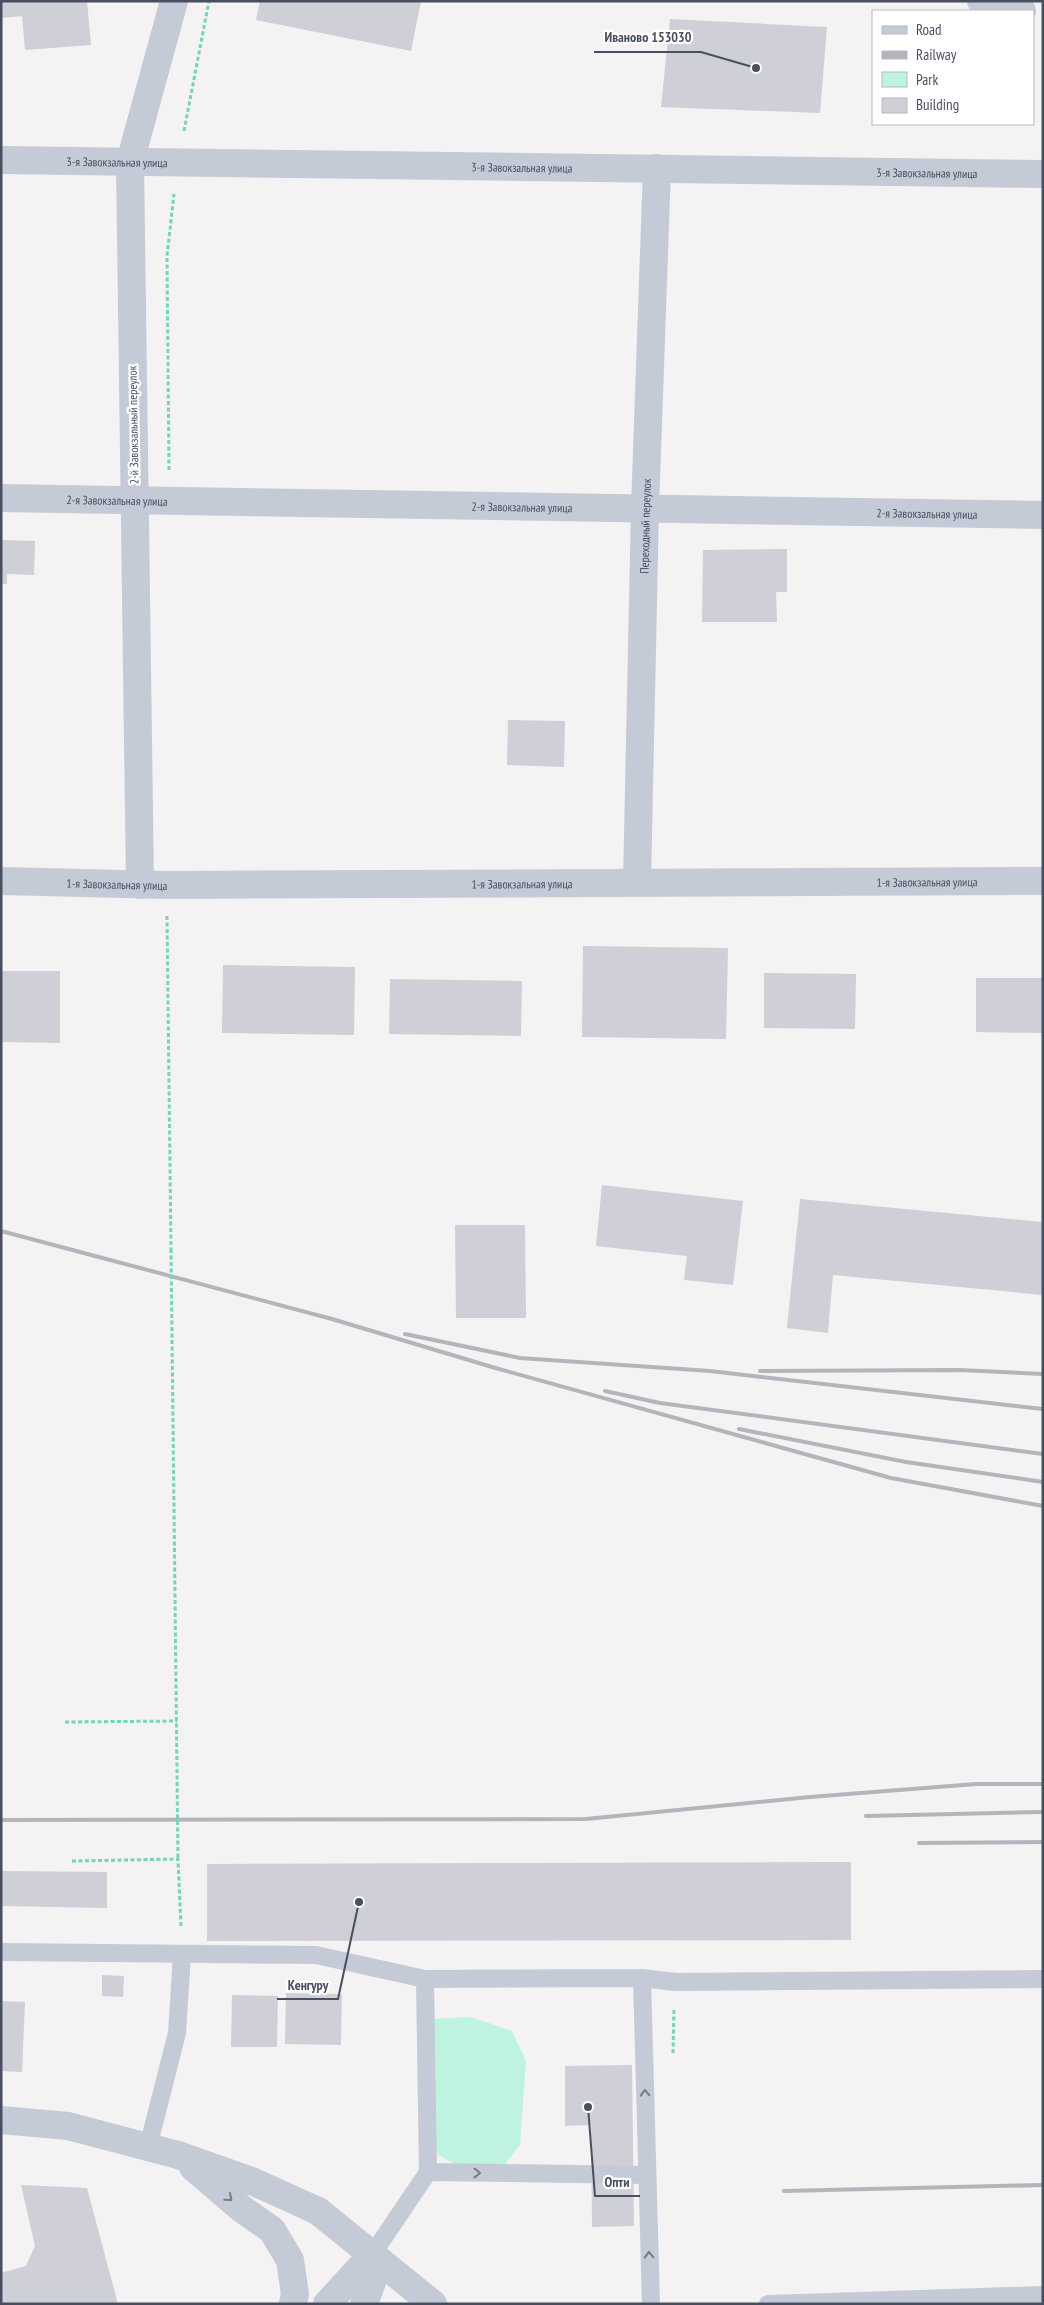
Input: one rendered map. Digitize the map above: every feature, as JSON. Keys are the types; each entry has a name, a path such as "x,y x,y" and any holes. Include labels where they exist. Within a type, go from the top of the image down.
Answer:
{"street":[{"name":"2-й Завокзальный переулок","path":"153,885 134,500 130,162 174,1"},
{"path":"981,1 1018,10"},
{"name":"3-я Завокзальная улица","path":"1,160 1043,174"},
{"name":"Переходный переулок","path":"637,882 645,508 657,168"},
{"name":"2-я Завокзальная улица","path":"1,498 1043,515"},
{"name":"1-я Завокзальная улица","path":"1,882 153,885 1043,881"},
{"path":"1,2120 68,2126 178,2155 254,2182 318,2210 433,2304"},
{"path":"178,2155 242,2209 272,2230 290,2260 295,2294 293,2304"},
{"path":"327,2304 372,2255"},
{"path":"364,2304 372,2282 372,2255"},
{"path":"372,2255 402,2304"}],"lane":[{"path":"1,1952 316,1955 424,1979 642,1978 675,1982 1043,1979"},
{"path":"148,2147 177,2033 182,1955"},
{"path":"642,1978 651,2304"},
{"path":"372,2255 428,2172 424,1979"},
{"path":"428,2172 647,2176"},
{"path":"768,2304 1043,2295"}],"path":[{"path":"170,500 167,256 178,163 209,1"},
{"path":"153,885 170,1105 178,1859 182,1955"},
{"path":"65,1722 177,1721"},
{"path":"72,1861 178,1859"}],"green space":[{"path":"471,2017 512,2031 526,2061 520,2145 491,2182 438,2155 417,2057 430,2019"}],"building":[{"path":"1,1 87,1 91,45 25,50 22,16 1,18"},
{"path":"260,1 421,1 411,51 256,20"},
{"path":"670,19 827,27 820,113 661,107"},
{"path":"1,540 35,541 34,575 7,574 7,584 1,584"},
{"path":"787,549 787,592 776,592 777,622 702,622 703,550"},
{"path":"508,720 565,721 564,767 507,765"},
{"path":"583,946 728,948 726,1039 582,1037"},
{"path":"223,965 355,967 354,1035 222,1033"},
{"path":"1,971 60,971 60,1043 1,1042"},
{"path":"764,973 856,974 855,1029 764,1028"},
{"path":"976,978 1043,978 1043,1033 976,1032"},
{"path":"390,979 522,981 521,1036 389,1034"},
{"path":"602,1185 743,1201 733,1285 684,1280 687,1256 596,1246"},
{"path":"800,1199 1043,1222 1043,1295 833,1275 828,1333 787,1328"},
{"path":"455,1225 525,1225 526,1318 456,1318"},
{"path":"851,1862 851,1940 207,1941 207,1864"},
{"path":"1,1871 107,1872 107,1908 1,1906"},
{"path":"102,1975 124,1976 123,1997 102,1996"},
{"path":"286,1993 342,1994 341,2045 285,2044"},
{"path":"232,1995 278,1996 277,2047 231,2047"},
{"path":"1,2001 25,2002 22,2072 1,2071"},
{"path":"632,2065 634,2226 592,2227 591,2125 565,2126 565,2066"},
{"path":"21,2185 87,2188 118,2304 1,2304 1,2273 26,2266 35,2246"}],"railway":[{"path":"1,1231 332,1319 492,1367 891,1478 1043,1506"},
{"path":"405,1334 520,1358 710,1371 1043,1409"},
{"path":"760,1371 960,1370 1043,1374"},
{"path":"605,1391 660,1403 1043,1454"},
{"path":"739,1429 906,1462 1043,1482"},
{"path":"1,1820 586,1819 810,1797 976,1784 1043,1784"},
{"path":"866,1816 1043,1812"},
{"path":"919,1843 1043,1842"},
{"path":"784,2191 1043,2185"}],"place":[{"name":"Иваново 153030","path":"756,68"},
{"name":"Кенгуру","path":"359,1902"},
{"name":"Опти","path":"588,2107"}]}
